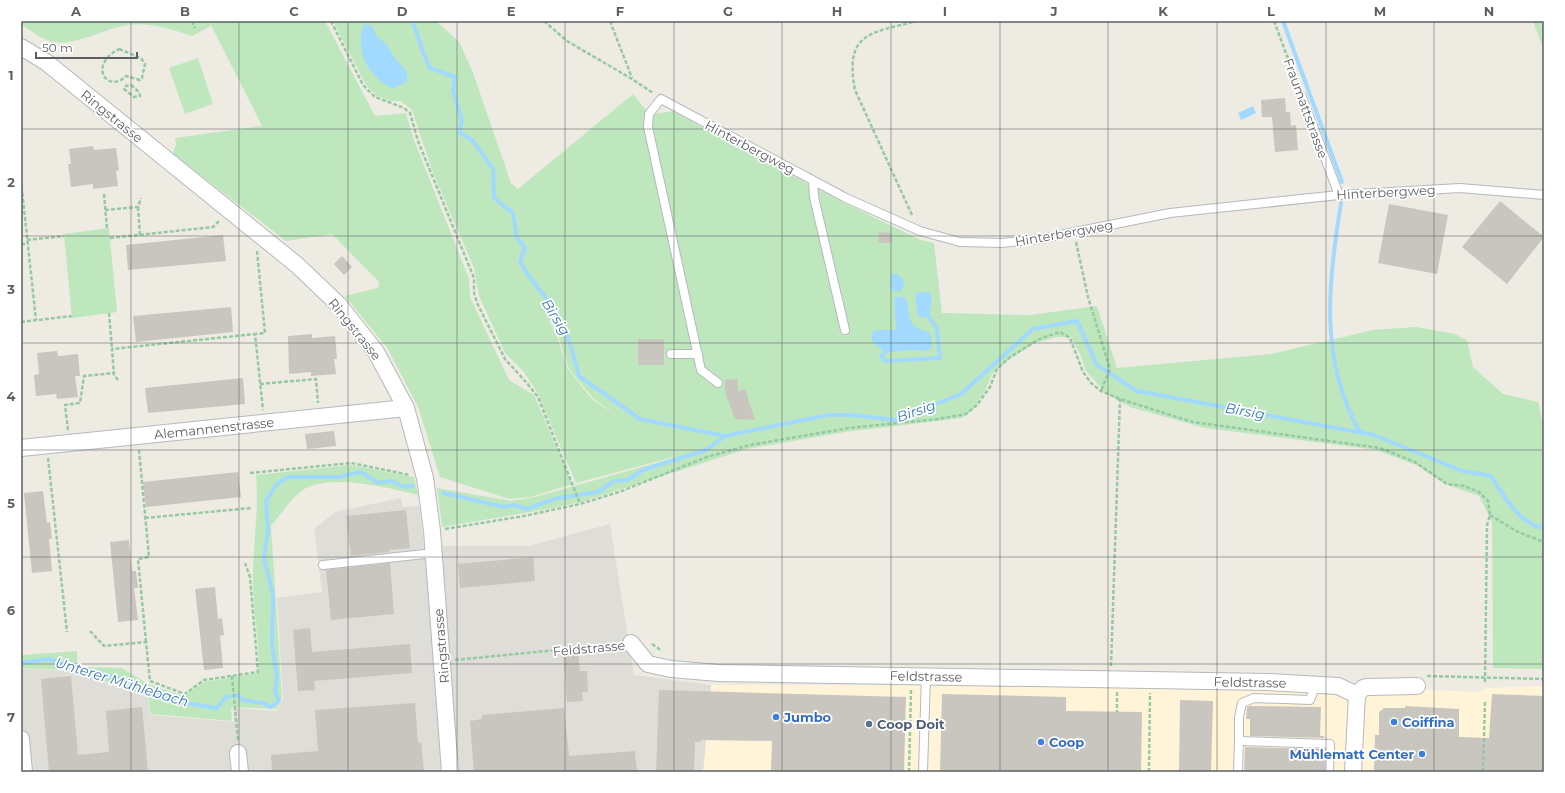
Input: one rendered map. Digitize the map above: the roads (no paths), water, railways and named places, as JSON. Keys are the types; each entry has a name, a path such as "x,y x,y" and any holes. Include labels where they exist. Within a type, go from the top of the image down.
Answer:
{"street":[{"name":"Ringstrasse","path":"21,47 46,62 228,211 297,265 339,305 376,352 406,408 425,478 434,553 441,662 447,711 450,772"},
{"name":"Alemannenstrasse","path":"21,448 406,408"},
{"name":"Feldstrasse","path":"631,643 648,664 671,669 719,673 1316,684 1338,686 1357,696"},
{"path":"1353,772 1357,696 1359,691 1367,687 1417,686"},
{"path":"21,739 24,772"},
{"path":"238,753 240,772"}],"lane":[{"name":"Fraumattstrasse","path":"1302,97 1339,195"},
{"name":"Hinterbergweg","path":"698,354 648,127 649,114 661,99 813,181 920,231 960,242 1002,243 1074,233 1170,213 1339,195 1460,188 1544,195"},
{"path":"813,181 814,197 845,330"},
{"path":"671,354 698,354 701,370 718,383"},
{"path":"323,565 434,553"},
{"path":"918,676 923,772"},
{"path":"1238,772 1239,717 1242,704 1254,698 1310,700 1316,684"},
{"path":"1239,741 1330,744 1329,772"}],"water":[{"path":"364,24 372,26 376,35 387,45 394,57 407,72 407,82 393,89 384,84 370,70 362,53 361,34"},
{"path":"1253,106 1256,113 1241,120 1238,113"},
{"path":"892,274 897,274 903,279 904,284 901,291 895,292 891,289 890,277"},
{"path":"915,293 930,293 932,299 929,317 918,317"},
{"path":"900,296 906,299 913,324 921,330 931,334 932,348 924,351 910,350 885,353 872,341 872,332 878,330 896,329 894,298"}],"waterway":[{"name":"Birsig","path":"412,21 430,68 455,77 453,91 462,121 459,132 473,141 493,169 494,198 513,213 517,238 525,248 520,262 527,274 548,301 562,324 569,340 579,376 640,419 725,436 828,415 852,415 896,420 961,394 1033,329 1077,321 1097,365 1137,391 1374,435 1462,471 1491,476 1506,500 1519,515 1527,521 1544,528"},
{"path":"1283,21 1342,182"},
{"path":"1341,203 1336,233 1330,291 1330,320 1338,377 1347,405 1360,432"},
{"path":"885,353 881,356 885,361 940,358 937,329 929,317"},
{"name":"Unterer Mühlebach","path":"443,493 504,507 514,505 527,509 554,499 598,492 614,481 628,480 643,470 706,450 725,436"},
{"name":"Unterer Mühlebach","path":"21,663 49,659 124,680 173,701 217,708 226,697 238,695 243,700 263,703 271,707 279,701 275,692 277,677 272,645 273,595 264,558 268,530 266,501 277,484 288,477 338,477 361,472 378,483 391,481 404,487 412,486"}],"place":[{"name":"Jumbo","path":"776,717"},
{"name":"Coiffina","path":"1394,722"},
{"name":"Coop Doit","path":"869,724"},
{"name":"Coop","path":"1041,742"},
{"name":"Mühlematt Center","path":"1422,754"}]}
